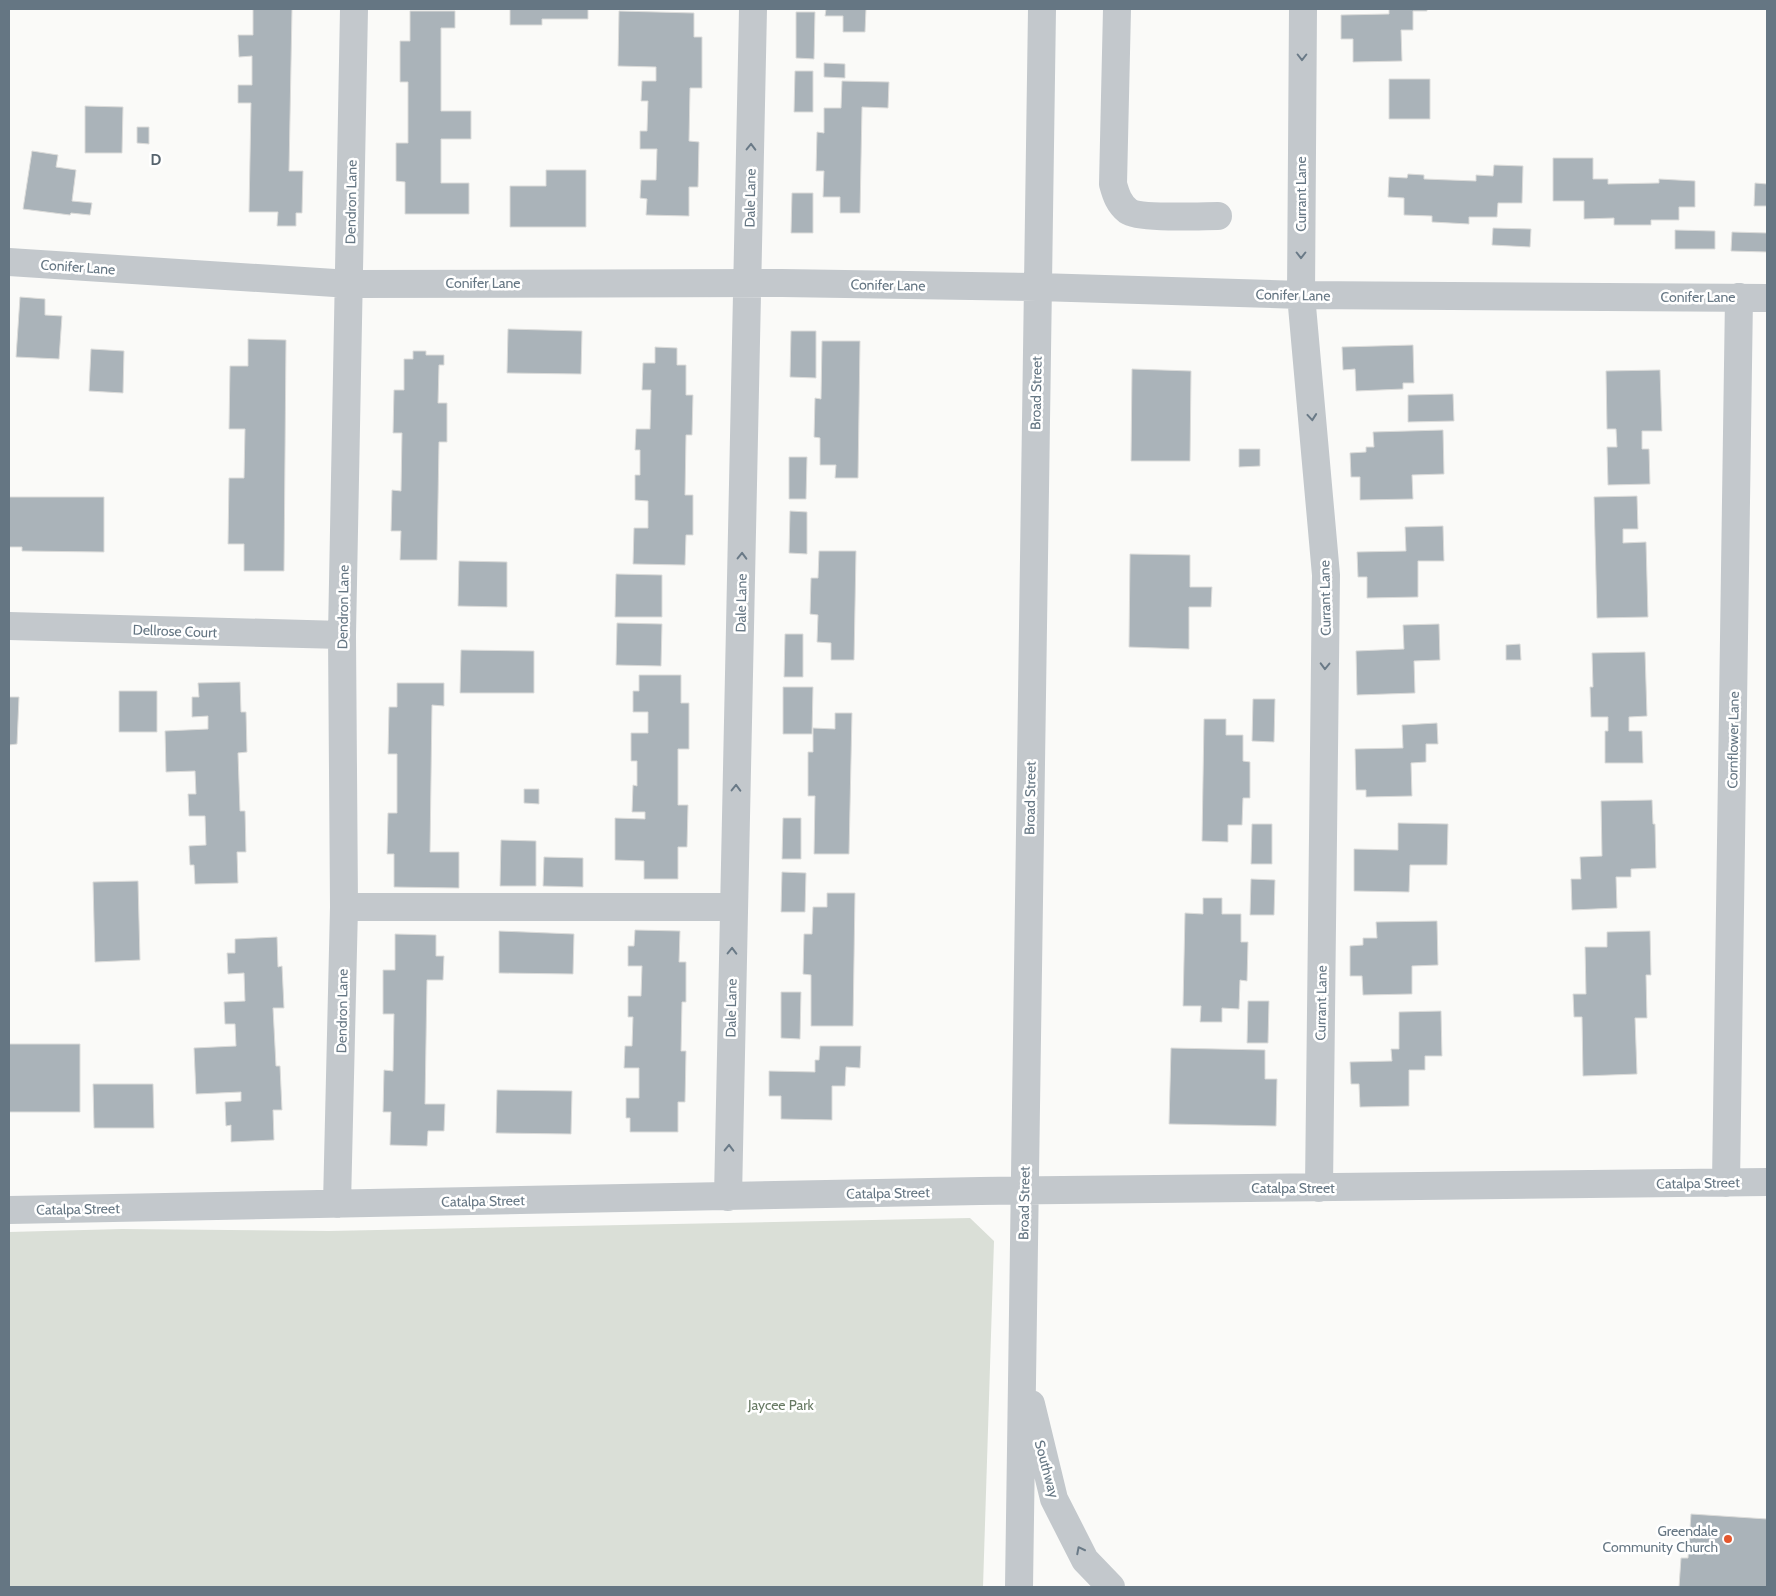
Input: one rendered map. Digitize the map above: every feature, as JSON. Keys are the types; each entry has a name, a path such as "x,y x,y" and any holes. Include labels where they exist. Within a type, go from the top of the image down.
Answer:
{"street":[{"name":"Dendron Lane","path":"337,1204 344,907 342,636 354,9"},
{"name":"Dale Lane","path":"728,1197 753,9"},
{"name":"Broad Street","path":"1019,1587 1042,9"},
{"path":"1117,9 1113,184 1118,199 1129,212 1142,215 1218,216"},
{"name":"Currant Lane","path":"1303,9 1301,295 1326,576 1319,1188"},
{"name":"Conifer Lane","path":"9,262 350,284 748,283 1038,287 1301,295 1767,298"},
{"name":"Cornflower Lane","path":"1726,1183 1739,297"},
{"name":"Dellrose Court","path":"9,626 342,636"},
{"path":"344,907 733,907"},
{"name":"Catalpa Street","path":"9,1210 1024,1190 1767,1182"},
{"name":"Southway","path":"1022,1366 1054,1499 1085,1560 1111,1587"}],"green space":[{"name":"Jaycee Park","path":"970,1218 994,1241 983,1587 9,1587 9,1232 122,1229 329,1231"}],"building":[{"path":"253,9 292,9 289,171 303,171 302,213 296,213 296,226 277,226 278,212 249,212 251,103 238,103 238,85 252,85 252,56 239,57 238,35 253,35"},
{"path":"510,9 588,9 588,19 542,19 542,25 510,25"},
{"path":"826,9 866,9 865,32 843,32 843,16 825,16"},
{"path":"1389,9 1427,9 1427,11 1413,11 1413,30 1401,30 1402,61 1353,62 1353,39 1341,39 1341,15 1389,14"},
{"path":"410,11 455,11 455,28 441,28 441,111 471,111 471,139 441,139 441,183 469,183 469,214 405,214 405,182 396,181 396,143 408,143 408,82 400,82 400,41 410,41"},
{"path":"619,11 694,13 694,37 702,37 702,88 690,88 689,141 699,142 698,187 689,187 689,216 646,215 647,199 640,198 641,180 656,180 657,149 640,149 640,131 647,131 648,101 641,101 642,81 656,81 656,67 618,66"},
{"path":"796,12 815,12 814,59 796,58"},
{"path":"824,63 845,64 845,78 824,77"},
{"path":"795,71 813,71 813,112 794,112"},
{"path":"1389,79 1430,79 1430,119 1389,119"},
{"path":"842,81 889,82 888,108 862,107 860,213 840,213 840,197 823,197 824,171 816,171 817,132 824,133 824,108 841,108"},
{"path":"85,106 123,107 122,153 85,153"},
{"path":"137,127 149,127 149,144 137,143"},
{"path":"32,151 58,155 56,167 76,170 72,201 92,203 90,215 71,213 70,215 23,209"},
{"path":"1553,158 1593,158 1593,179 1608,179 1608,184 1659,183 1659,179 1695,181 1695,207 1679,207 1679,220 1651,220 1651,225 1614,225 1614,218 1584,219 1584,201 1553,201"},
{"path":"1494,165 1523,166 1522,203 1498,203 1497,217 1469,217 1469,224 1432,222 1432,216 1404,215 1404,198 1388,197 1389,177 1407,178 1408,174 1424,175 1424,179 1476,181 1476,175 1493,176"},
{"path":"546,170 586,170 586,227 510,227 510,186 546,186"},
{"path":"1755,183 1767,184 1767,206 1754,206"},
{"path":"792,193 813,193 813,233 791,233"},
{"path":"1493,228 1531,229 1530,247 1492,245"},
{"path":"1675,230 1715,231 1715,249 1675,249"},
{"path":"1732,232 1767,233 1767,252 1731,251"},
{"path":"20,297 45,299 45,315 62,316 59,359 16,357"},
{"path":"508,329 582,331 581,374 507,373"},
{"path":"791,331 816,331 816,378 790,377"},
{"path":"248,339 286,340 284,571 244,571 244,544 228,544 229,478 244,478 245,429 229,429 230,366 248,366"},
{"path":"822,341 860,341 858,478 835,478 836,465 820,465 820,438 814,437 815,398 821,399"},
{"path":"1413,345 1414,383 1403,383 1403,389 1356,391 1355,369 1343,370 1342,347"},
{"path":"655,347 677,348 677,365 686,365 686,395 693,395 692,435 686,435 685,495 693,495 693,535 686,535 685,565 633,564 634,528 648,528 648,501 635,500 635,475 640,475 640,450 635,450 636,429 650,429 651,390 642,390 643,363 655,363"},
{"path":"91,349 124,351 123,393 89,391"},
{"path":"413,351 426,351 426,355 444,355 444,365 439,365 438,403 447,403 447,442 439,442 437,560 400,560 401,531 391,531 392,490 401,491 402,433 393,433 394,390 404,390 404,359 413,359"},
{"path":"1132,369 1191,371 1190,461 1131,461"},
{"path":"1660,370 1662,431 1642,431 1642,449 1649,449 1650,484 1608,485 1607,447 1617,447 1616,429 1607,429 1606,371"},
{"path":"1453,394 1454,421 1408,422 1408,395"},
{"path":"1443,430 1444,474 1412,475 1413,499 1360,500 1360,477 1351,477 1350,453 1366,452 1366,447 1374,447 1373,432"},
{"path":"1239,449 1260,449 1260,466 1239,467"},
{"path":"789,457 807,457 806,499 789,499"},
{"path":"1637,496 1638,529 1623,529 1623,543 1646,542 1648,617 1597,618 1594,497"},
{"path":"9,497 104,497 104,552 22,551 22,547 9,547"},
{"path":"790,511 807,512 807,554 789,553"},
{"path":"1443,526 1444,561 1418,561 1418,597 1367,598 1367,577 1358,577 1357,552 1406,551 1405,527"},
{"path":"819,551 856,551 854,660 831,660 831,643 817,642 818,615 810,614 811,578 818,578"},
{"path":"1130,554 1190,555 1190,587 1212,587 1211,607 1189,607 1189,649 1129,647"},
{"path":"459,561 507,562 507,607 458,606"},
{"path":"616,574 662,575 662,617 615,617"},
{"path":"617,623 662,624 661,666 616,665"},
{"path":"1439,624 1440,660 1414,661 1415,693 1357,695 1356,651 1404,649 1403,625"},
{"path":"785,634 803,634 803,677 784,677"},
{"path":"1520,644 1521,660 1506,660 1506,645"},
{"path":"461,650 534,651 534,693 460,693"},
{"path":"1645,652 1647,716 1629,717 1629,731 1642,731 1643,763 1605,763 1605,731 1608,731 1608,717 1591,717 1590,687 1593,687 1592,653"},
{"path":"639,675 681,675 681,703 689,703 689,749 678,749 678,805 688,805 687,847 678,847 678,879 644,879 644,861 615,860 615,818 645,819 645,812 632,812 633,785 637,786 637,761 631,761 631,733 648,733 648,712 633,712 633,691 639,691"},
{"path":"240,682 241,712 246,712 247,752 238,753 240,811 245,811 246,852 237,852 238,883 195,884 194,865 190,865 189,846 206,845 205,816 189,816 188,794 196,794 195,771 166,772 165,731 208,729 208,716 192,717 192,697 199,697 198,683"},
{"path":"397,683 444,683 444,706 432,705 430,852 459,852 459,888 394,887 394,854 387,854 388,813 397,813 397,754 388,754 389,707 397,707"},
{"path":"783,687 813,687 812,734 783,734"},
{"path":"119,691 157,691 157,732 119,732"},
{"path":"9,697 19,697 17,744 9,745"},
{"path":"1253,699 1275,699 1274,742 1252,741"},
{"path":"835,713 852,713 849,854 814,854 815,796 808,796 808,752 813,752 813,728 835,729"},
{"path":"1204,719 1226,719 1226,735 1243,735 1243,761 1250,762 1250,798 1243,798 1242,825 1228,825 1228,842 1202,841"},
{"path":"1437,723 1438,744 1426,744 1426,762 1411,763 1412,796 1366,797 1366,790 1356,790 1355,749 1403,748 1402,725"},
{"path":"524,789 539,789 539,804 524,803"},
{"path":"1652,800 1653,824 1655,824 1656,868 1631,869 1631,877 1616,877 1617,908 1572,910 1571,879 1581,879 1580,857 1602,856 1601,801"},
{"path":"783,818 801,818 801,859 782,859"},
{"path":"1398,823 1448,824 1447,865 1410,865 1409,892 1354,891 1354,849 1398,850"},
{"path":"1252,824 1272,824 1272,864 1251,864"},
{"path":"501,840 536,841 536,886 500,886"},
{"path":"544,857 583,858 583,887 543,886"},
{"path":"782,872 806,873 805,912 781,912"},
{"path":"1251,879 1275,880 1274,915 1250,915"},
{"path":"138,881 140,960 95,962 93,882"},
{"path":"827,893 855,893 853,1026 811,1026 811,975 803,974 804,934 812,934 813,907 827,907"},
{"path":"1203,898 1222,898 1222,914 1241,914 1241,942 1248,942 1247,981 1240,980 1239,1009 1222,1008 1222,1022 1200,1022 1201,1006 1183,1006 1185,913 1203,914"},
{"path":"1437,921 1438,965 1412,966 1412,994 1363,995 1362,976 1350,976 1350,946 1363,945 1363,938 1377,938 1376,922"},
{"path":"635,930 680,931 679,962 686,962 686,1002 682,1002 681,1051 686,1051 685,1102 678,1102 678,1132 630,1132 630,1118 626,1118 626,1098 639,1098 639,1068 624,1068 625,1046 632,1046 633,1017 628,1017 628,996 641,996 642,966 628,966 628,946 634,946"},
{"path":"499,931 574,934 573,974 499,973"},
{"path":"1650,931 1651,975 1646,975 1647,1018 1635,1018 1637,1074 1583,1076 1582,1017 1574,1017 1573,994 1586,994 1585,947 1607,947 1607,932"},
{"path":"395,934 436,935 436,956 444,956 443,980 427,980 425,1104 445,1104 444,1131 428,1131 427,1146 390,1145 391,1112 383,1112 384,1070 393,1071 394,1014 383,1014 383,970 395,970"},
{"path":"277,937 278,967 282,966 284,1008 273,1008 276,1066 280,1066 282,1110 273,1110 274,1140 231,1142 231,1125 226,1126 225,1102 241,1101 241,1092 196,1094 194,1048 236,1046 235,1024 225,1024 224,1002 245,1001 244,973 228,974 227,953 235,953 235,939"},
{"path":"781,992 801,992 800,1039 781,1038"},
{"path":"1248,1001 1269,1001 1268,1043 1247,1043"},
{"path":"1441,1011 1442,1056 1425,1056 1425,1070 1409,1070 1409,1106 1360,1107 1359,1084 1351,1084 1350,1062 1392,1061 1391,1049 1399,1049 1399,1012"},
{"path":"9,1044 80,1044 80,1112 9,1112"},
{"path":"820,1046 861,1046 860,1068 846,1067 845,1086 832,1086 832,1120 781,1119 781,1096 769,1096 769,1071 815,1072 815,1060 819,1060"},
{"path":"1171,1048 1265,1050 1265,1079 1277,1079 1276,1126 1169,1124"},
{"path":"93,1084 153,1084 154,1128 94,1128"},
{"path":"497,1090 572,1091 571,1134 496,1133"},
{"name":"Greendale Community Church","path":"1691,1514 1767,1519 1767,1587 1679,1587 1681,1558 1688,1558"}],"place":[{"name":"Greendale Community Church","path":"1728,1539"}],"district":[{"name":"D","path":"156,160"}]}
